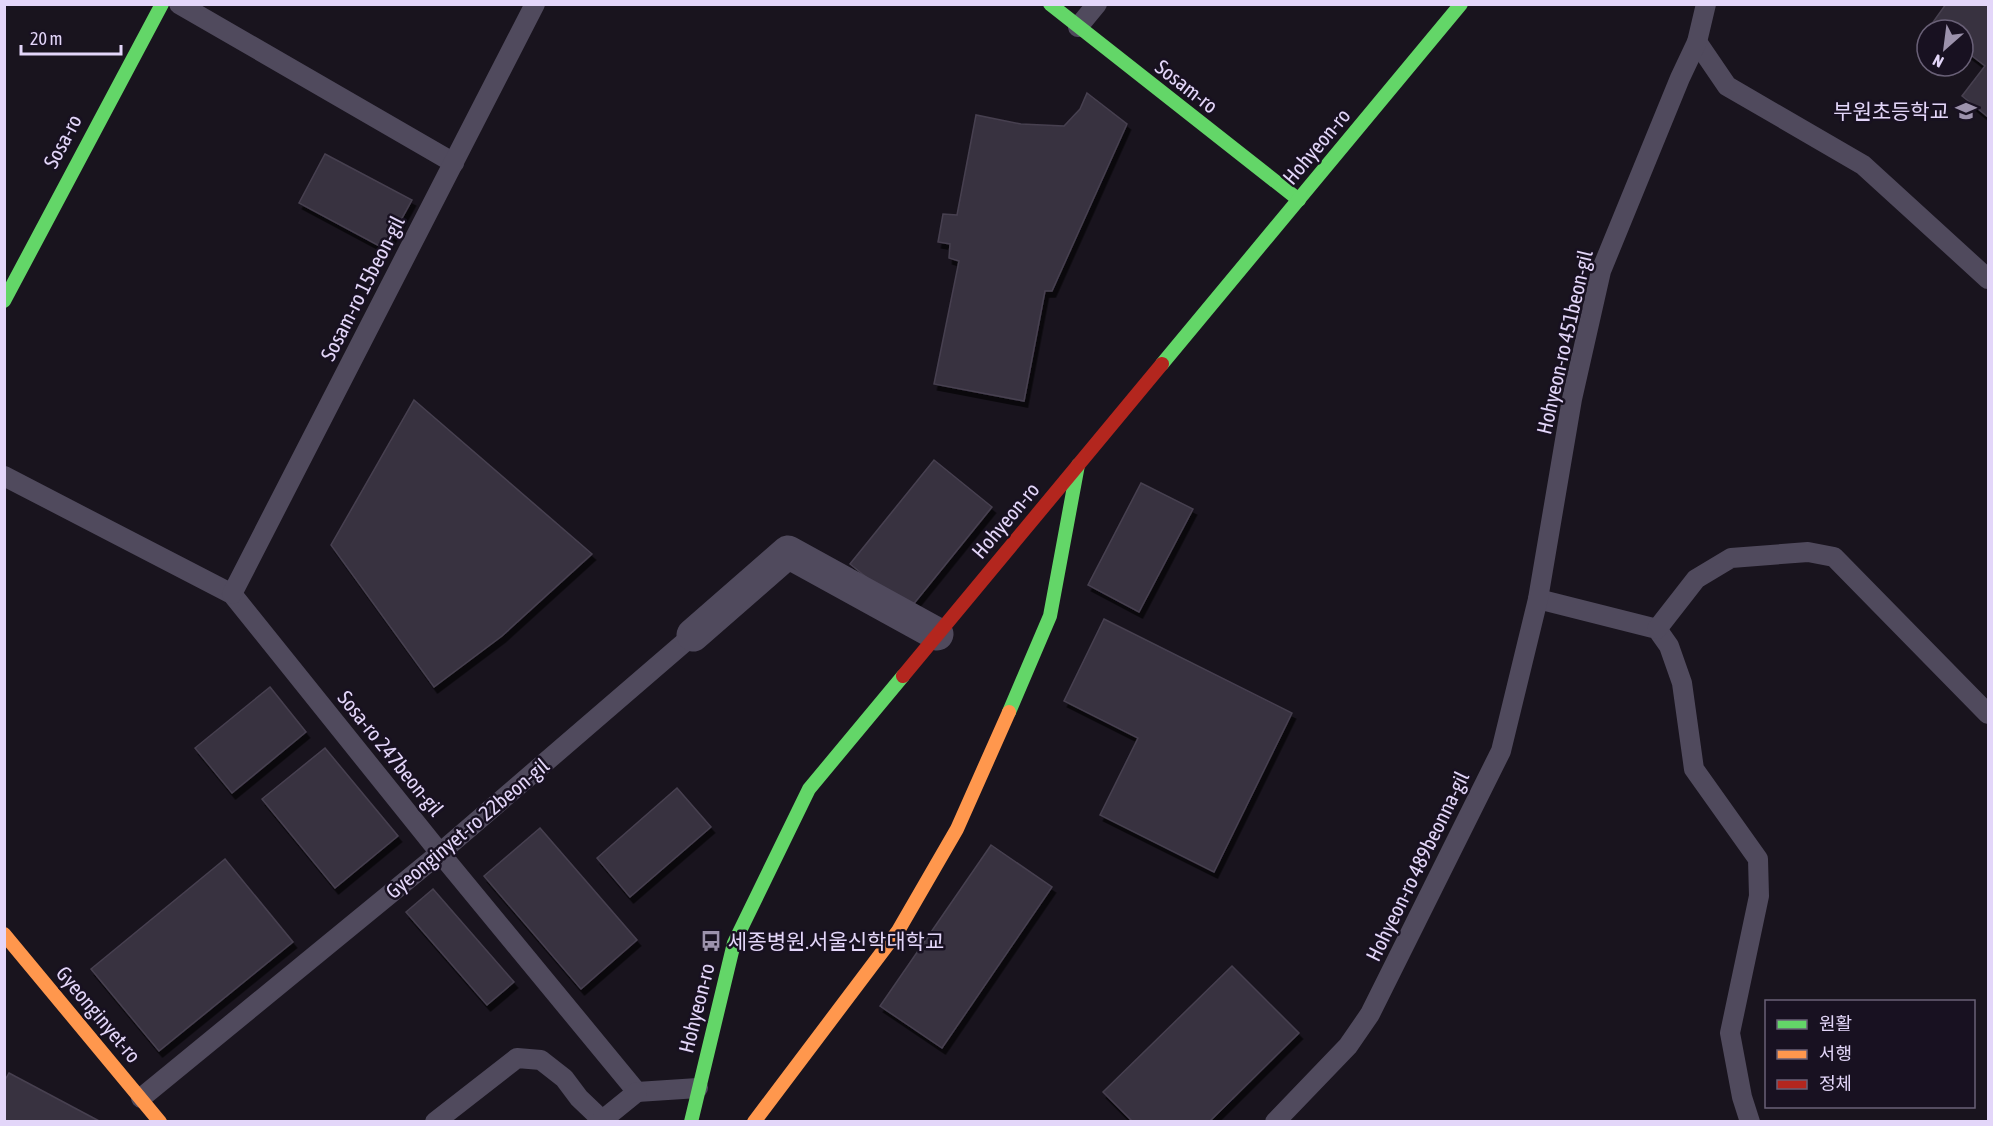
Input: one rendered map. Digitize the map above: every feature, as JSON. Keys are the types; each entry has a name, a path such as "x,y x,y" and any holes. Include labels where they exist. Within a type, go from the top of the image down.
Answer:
{"street":[{"name":"Sosa-ro","path":"4,301 162,4"},
{"name":"Sosam-ro","path":"1050,4 1299,200"},
{"name":"Hohyeon-ro","path":"691,1122 734,944 808,789 1461,4"},
{"path":"754,1122 898,931 972,800 1050,616 1078,465"},
{"name":"Gyeonginyet-ro 22beon-gil","path":"693,636 788,552 937,634"},
{"name":"Gyeonginyet-ro","path":"4,934 160,1122"}],"lane":[{"path":"179,4 454,162"},
{"name":"Sosam-ro 15beon-gil","path":"232,594 535,4"},
{"path":"1078,27 1097,4"},
{"name":"Hohyeon-ro 451beon-gil","path":"1538,599 1572,399 1601,271 1697,42 1706,4"},
{"path":"1697,42 1727,86 1863,165 1989,279"},
{"name":"Sosa-ro 247beon-gil","path":"4,476 232,594 440,853 637,1092"},
{"path":"1657,629 1696,579 1731,558 1808,552 1834,557 1989,714"},
{"path":"1538,599 1657,629 1669,646 1682,683 1694,770 1758,859 1759,896 1730,1033 1742,1097 1750,1122"},
{"name":"Hohyeon-ro 489beonna-gil","path":"1275,1122 1348,1046 1370,1014 1501,751 1538,599"},
{"name":"Gyeonginyet-ro 22beon-gil","path":"141,1098 440,853 693,636"},
{"path":"435,1122 517,1059 541,1060 564,1078 601,1121 637,1092 698,1088"}],"building":[{"path":"1946,4 1988,4 1988,117 1962,96 1985,66 1975,58 1975,18 1936,18"},
{"path":"1087,93 1127,124 1052,291 1045,291 1024,401 934,384 959,261 949,258 950,244 938,242 943,214 957,215 976,115 1021,124 1064,126 1080,109"},
{"path":"325,154 412,200 385,249 299,203"},
{"path":"414,400 592,554 502,636 434,687 331,545"},
{"path":"934,460 992,507 908,611 850,564"},
{"path":"1141,483 1193,509 1139,612 1088,585"},
{"path":"1104,619 1292,713 1214,872 1100,815 1138,738 1064,701"},
{"path":"270,687 306,732 232,793 195,748"},
{"path":"325,748 398,836 335,888 262,799"},
{"path":"677,788 711,827 630,897 597,858"},
{"path":"540,828 637,940 581,989 484,876"},
{"path":"991,845 1052,887 942,1048 880,1006"},
{"path":"225,859 293,942 159,1051 91,969"},
{"path":"433,889 514,982 487,1005 406,912"},
{"path":"1232,966 1299,1033 1209,1122 1133,1122 1103,1092"},
{"path":"9,1073 101,1122 4,1122 4,1082"}],"traffic: fast":[{"path":"4,301 162,4"},
{"path":"1050,4 1299,200"},
{"path":"1162,364 1461,4"},
{"path":"1009,712 1050,616 1078,465"},
{"path":"691,1122 734,943 809,789 903,676"}],"traffic: slow":[{"path":"754,1122 898,931 957,829 1009,712"},
{"path":"4,934 160,1122"}],"traffic: jam":[{"path":"903,676 1162,364"}],"place":[{"name":"부원초등학교","path":"1966,111"},
{"name":"세종병원.서울신학대학교","path":"711,941"}]}
